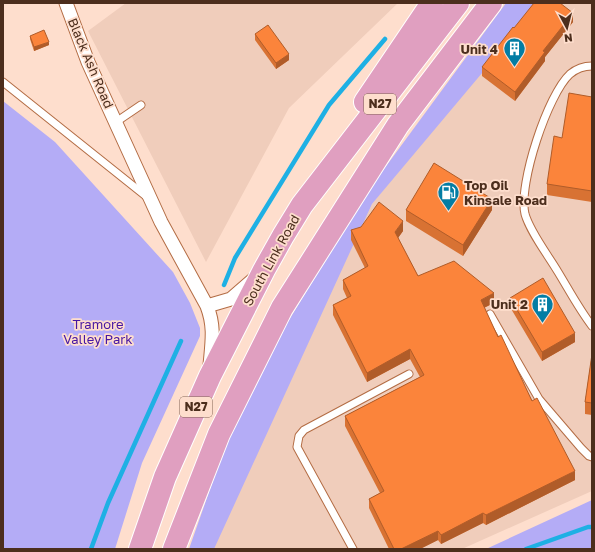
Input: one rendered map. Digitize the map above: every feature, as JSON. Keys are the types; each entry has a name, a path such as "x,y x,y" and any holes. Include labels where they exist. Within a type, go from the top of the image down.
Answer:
{"highway":[{"path":"302,205 360,108 432,3"},
{"name":"South Link Road","path":"140,549 164,477 210,376 264,270 302,205 458,3"},
{"name":"N27","path":"174,549 219,434 282,308 398,125 491,3"}],"street":[{"name":"Black Ash Road","path":"66,3 88,62 151,199"},
{"path":"151,199 161,222 212,319 213,327 210,376"},
{"path":"206,306 231,299 264,270"}],"lane":[{"path":"592,66 585,66 577,69 563,83 554,98 534,148 525,181 524,203 528,221 537,238 576,304 592,326"},
{"path":"3,82 151,199"},
{"path":"116,122 141,104"},
{"path":"490,314 539,399 581,448 592,458"},
{"path":"353,549 297,447 299,436 304,430 409,374"}],"shaded area":[{"path":"126,3 398,3 289,108 206,262 88,31"},
{"path":"533,3 592,3 592,491 462,549 203,549 372,204"}],"green space":[{"path":"506,3 541,3 372,204 214,549 189,549 229,435 281,333 370,188"},
{"name":"Tramore Valley Park","path":"3,101 55,142 173,272 190,303 200,328 200,336 142,463 115,549 3,549"},
{"path":"592,500 592,549 486,549"}],"building":[{"path":"534,3 560,3 573,13 543,51 545,52 515,92 482,67"},
{"path":"268,25 289,54 276,63 255,34"},
{"path":"44,30 49,42 34,47 30,36"},
{"path":"569,93 592,97 592,191 547,184 554,136 562,138"},
{"path":"434,163 492,199 463,245 406,210"},
{"path":"379,202 403,221 395,232 418,276 454,261 494,293 481,300 498,337 501,335 532,401 537,398 575,471 486,515 483,513 441,535 438,531 401,549 394,549 369,499 384,491 345,416 424,375 410,349 367,373 333,305 351,296 343,280 368,266 351,230 361,227"},
{"name":"Unit 2","path":"543,278 575,333 542,352 510,298"},
{"path":"592,354 592,403 585,402"}],"waterway":[{"path":"224,285 235,258 329,105 385,39"},
{"path":"91,549 108,503 181,341"},
{"path":"526,549 588,527 592,527"}],"place":[{"name":"Unit 4","path":"514,68"},
{"name":"Top Oil Kinsale Road","path":"449,212"},
{"name":"Unit 2","path":"543,324"}]}
